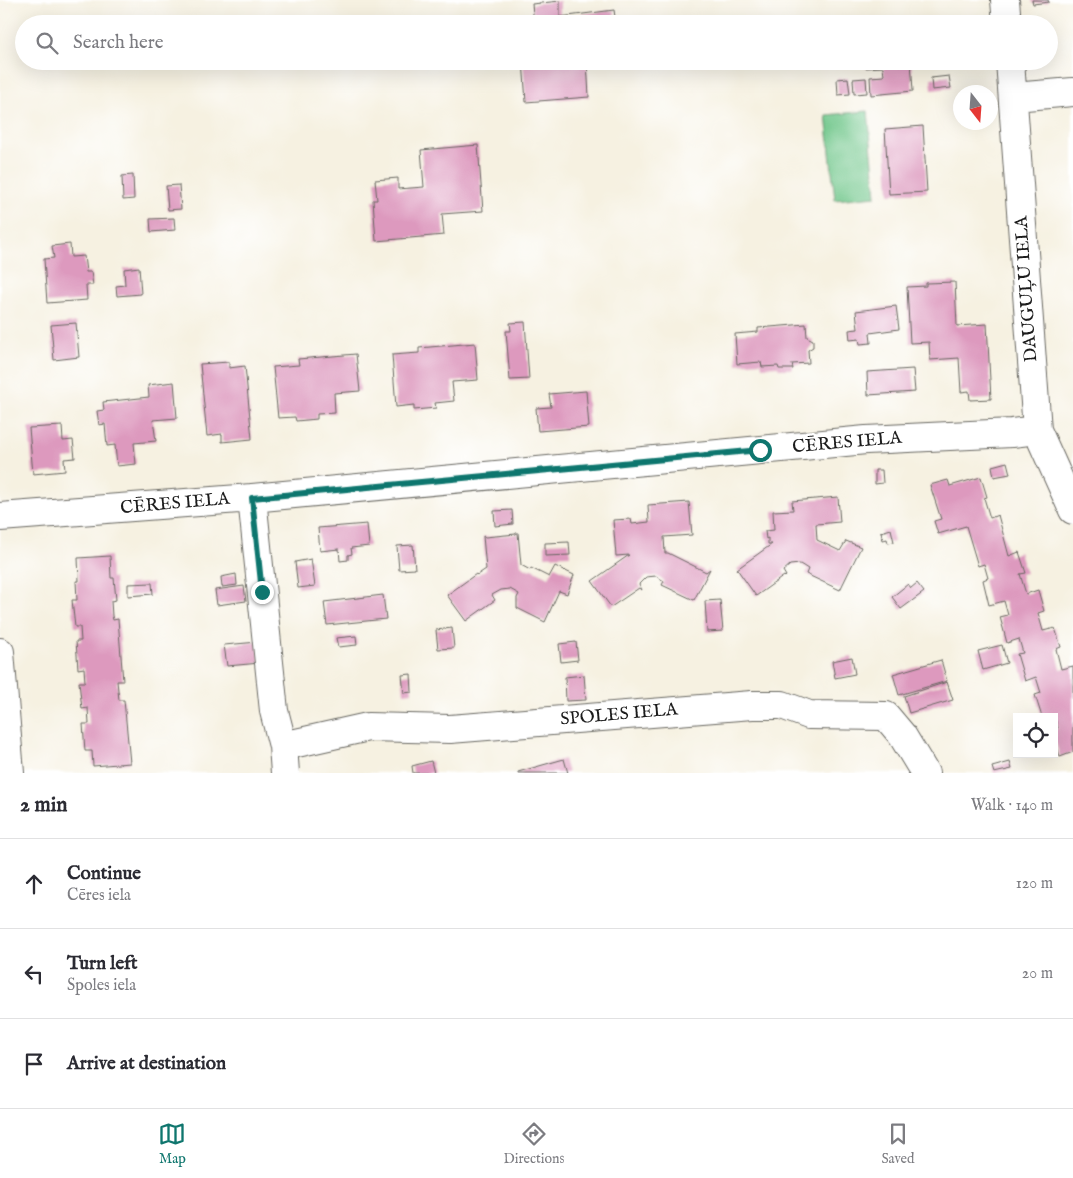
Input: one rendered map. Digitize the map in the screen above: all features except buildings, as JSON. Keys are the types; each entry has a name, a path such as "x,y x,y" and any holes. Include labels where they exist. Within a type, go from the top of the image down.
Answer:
{"street":[{"path":"1005,0 1006,15"},
{"name":"DAUGUĻU IELA","path":"1011,70 1037,430 1073,510"},
{"path":"1013,97 1073,92"},
{"name":"CĒRES IELA","path":"0,517 252,498 866,440 1012,433 1037,430"},
{"path":"252,498 274,711 283,746 285,773"},
{"path":"0,652 10,773"},
{"name":"SPOLES IELA","path":"283,746 368,727 450,729 660,711 782,705 810,715 886,716 902,735 925,773"}],"green space":[{"path":"868,111 876,196 835,200 826,115"}],"route":[{"path":"262,592 252,498 760,450"}]}
